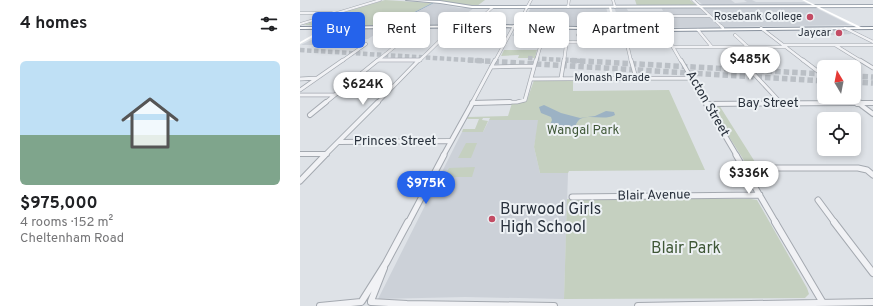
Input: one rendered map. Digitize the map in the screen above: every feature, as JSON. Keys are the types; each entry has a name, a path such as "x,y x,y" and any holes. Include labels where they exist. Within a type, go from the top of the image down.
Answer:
{"highway":[{"path":"300,25 312,26"},
{"path":"674,28 860,27"},
{"path":"674,30 726,28 873,27"}],"main road":[{"path":"407,0 446,3 464,7 873,6"},
{"path":"803,0 860,27"},
{"path":"610,7 611,12"},
{"path":"300,43 312,36"}],"street":[{"path":"340,12 380,0"},
{"path":"525,12 531,0"},
{"path":"568,7 569,0"},
{"path":"613,0 615,7"},
{"path":"694,0 710,16 734,34 748,47"},
{"path":"487,12 493,7"},
{"path":"300,13 312,13"},
{"path":"674,16 710,16"},
{"path":"300,25 312,21"},
{"path":"360,303 386,263 450,141 514,28"},
{"path":"761,28 817,71"},
{"path":"845,28 873,44"},
{"path":"698,30 712,47"},
{"path":"300,181 438,40"},
{"path":"561,78 566,41 577,42"},
{"path":"300,90 366,44"},
{"path":"674,46 748,47 873,44"},
{"path":"835,45 873,68"},
{"path":"729,47 782,104"},
{"path":"310,115 393,48"},
{"path":"472,103 522,101 526,99 540,48"},
{"path":"628,48 636,78"},
{"name":"Acton Street","path":"674,48 823,303"},
{"path":"378,60 420,60"},
{"path":"491,67 534,66"},
{"path":"300,78 317,78"},
{"name":"Monash Parade","path":"532,79 691,78"},
{"path":"300,96 334,95"},
{"name":"Bay Street","path":"706,104 817,103"},
{"path":"861,104 873,103"},
{"path":"861,104 873,114"},
{"name":"Princes Street","path":"339,142 450,141"},
{"path":"300,154 327,154"},
{"path":"744,168 863,169 873,174"},
{"name":"Blair Avenue","path":"572,197 760,195"},
{"path":"818,200 873,273"},
{"path":"371,303 386,263"},
{"path":"320,306 360,303 367,299 371,303 554,306"},
{"path":"638,306 873,302"},
{"path":"391,306 399,304"}],"shaded area":[{"path":"697,0 731,0 735,3 747,2 744,0 752,0 756,2 804,2 810,5 703,5"},
{"path":"434,3 460,8 474,8 468,12 438,12 438,24 430,24 430,12 417,12"},
{"path":"606,7 607,12 577,12 577,25 569,25 569,12 528,12 531,8"},
{"path":"614,7 626,7 628,11 663,11 661,7 700,7 708,15 674,15 674,12 616,12"},
{"path":"703,7 814,7 850,25 724,27"},
{"path":"674,17 710,17 720,27 674,27"},
{"path":"365,29 373,29 373,36 365,39"},
{"path":"807,29 843,29 852,34 817,36"},
{"path":"312,40 312,45 301,45"},
{"name":"Burwood Girls High School","path":"489,120 539,120 534,147 540,173 568,173 564,299 465,297 378,299 462,132 483,132"}],"green space":[{"path":"385,0 432,3 414,12 373,12 373,25 365,25 365,12 346,12"},
{"path":"485,0 477,6 439,1"},
{"path":"635,0 690,0 696,5 637,6"},
{"path":"312,22 312,25 303,25"},
{"path":"504,50 537,50 535,58 518,58 519,55 501,56"},
{"name":"Wangal Park","path":"573,79 573,91 669,90 705,170 569,171 568,173 540,173 534,147 538,120 489,120 490,118 483,118 482,120 488,121 483,132 462,132 463,129 475,129 479,119 467,119 468,117 508,116 512,103 521,103 527,100 534,80"},
{"path":"709,105 719,105 755,162 745,162"},
{"path":"466,143 477,143 471,158 458,158"},
{"path":"475,167 472,177 444,177 449,168"},
{"name":"Blair Park","path":"567,199 757,200 809,294 805,298 564,299"}],"water":[{"path":"544,105 561,113 580,118 595,116 606,111 614,112 615,115 611,117 589,117 580,119 573,130 569,132 552,132 549,127 552,120 551,117 541,113 539,107"}],"waterway":[{"path":"415,12 433,3"}],"tunnel":[{"path":"300,50 484,61"},
{"path":"528,58 582,61"},
{"path":"468,60 817,81"},
{"path":"563,60 817,74"},
{"path":"861,76 873,77"},
{"path":"861,82 873,83"}],"place":[{"name":"Rosebank College","path":"810,17"},
{"name":"Jaycar","path":"839,33"},
{"name":"Burwood Girls High School","path":"492,219"}]}
